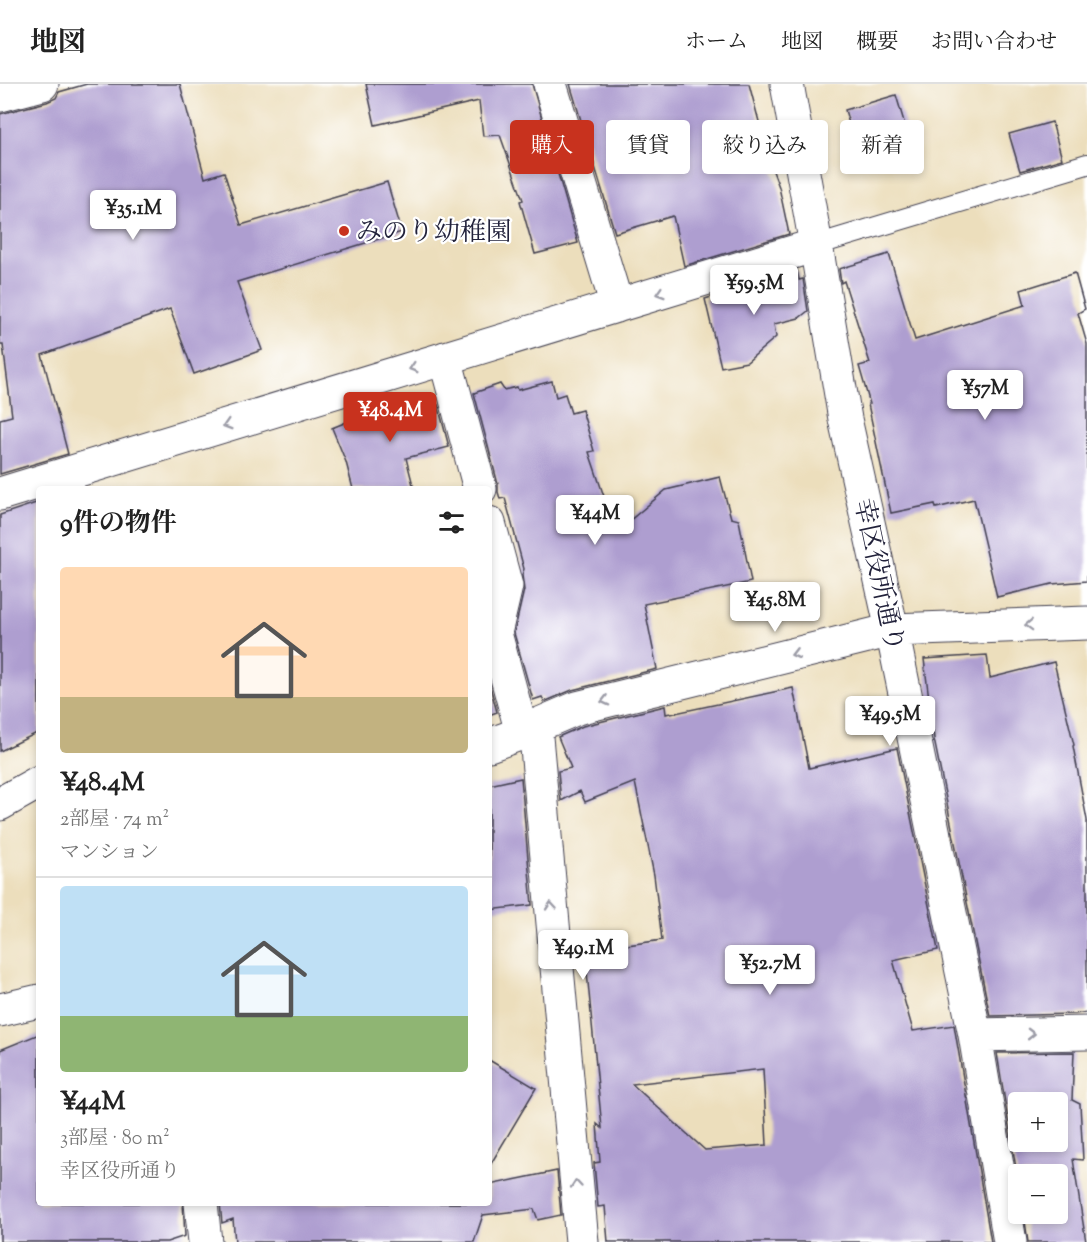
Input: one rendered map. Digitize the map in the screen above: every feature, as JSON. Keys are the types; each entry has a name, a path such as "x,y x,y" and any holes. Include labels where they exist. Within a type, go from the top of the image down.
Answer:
{"street":[{"path":"0,95 42,84"},
{"path":"550,84 617,306"},
{"name":"幸区役所通り","path":"787,84 845,419 892,630 975,1035 1010,1242"},
{"path":"0,494 816,245"},
{"path":"445,358 479,486"},
{"path":"492,534 506,586 495,633 528,730 582,1242"},
{"path":"492,744 577,708 892,630 1087,623"},
{"path":"0,804 36,784"},
{"path":"0,1010 36,1002"},
{"path":"975,1035 1087,1033"},
{"path":"201,1206 205,1242"}],"lane":[{"path":"816,245 1087,164"}],"building":[{"path":"87,84 180,84 205,178 224,172 241,225 387,182 402,232 237,282 262,350 194,374 170,309 42,355 68,454 0,474 0,419 12,416 3,345 0,345 0,114 47,102 56,98 59,92"},
{"path":"366,84 532,84 542,120 510,120 510,163 500,135 483,136 479,101 375,125"},
{"path":"570,84 749,84 759,120 702,120 702,174 774,174 789,234 684,266 673,216 615,233 594,163 594,120 581,120"},
{"path":"896,95 903,120 848,120 845,110"},
{"path":"1052,122 1062,159 1020,171 1009,134"},
{"path":"514,174 558,174 578,243 535,254 520,201 523,200"},
{"path":"889,254 915,340 1025,305 1021,290 1075,273 1085,309 1078,313 1087,344 1087,581 1052,584 997,597 974,499 936,508 935,504 891,513 868,404 870,404 859,366 870,363 844,281 841,283 839,269"},
{"path":"797,270 799,280 803,279 808,311 799,318 774,324 776,337 747,362 721,367 705,299"},
{"path":"552,381 556,397 565,394 571,413 582,410 594,451 589,452 616,532 666,490 720,477 731,518 739,520 751,582 644,604 657,669 572,690 544,702 542,697 533,700 514,633 524,590 522,575 524,569 505,498 500,499 498,492 498,484 474,393 500,384 504,390 517,387 518,390"},
{"path":"426,396 429,408 438,405 449,447 406,458 413,486 352,486 346,462 332,428 386,406"},
{"path":"36,503 36,733 0,751 0,515"},
{"path":"987,655 990,678 1054,662 1074,745 1087,820 1087,1012 990,1016 934,739 924,659"},
{"path":"793,688 809,768 897,748 938,950 893,960 913,1031 954,1025 991,1242 608,1242 605,1206 598,1207 594,1163 600,1162 597,1124 602,1128 585,951 662,940 654,875 635,782 585,802 580,791 561,801 558,771 571,768 558,737 583,726 665,706 666,714","holes":["763,1069 767,1145 705,1150 632,1084"]},
{"path":"492,694 497,712 492,714"},
{"path":"521,778 532,905 492,910 492,784"},
{"path":"36,1035 36,1206 183,1206 185,1236 167,1242 0,1242 0,1050"},
{"path":"1074,1052 1072,1100 1080,1104 1083,1160 1073,1159 1086,1242 1028,1242 1025,1224 1068,1224 1068,1164 1015,1164 1013,1152 1068,1152 1068,1092 1008,1092 1008,1120 997,1053"},
{"path":"492,1062 536,1088 492,1162"},
{"path":"557,1171 561,1215 538,1220 534,1209 483,1215 474,1242 235,1242 233,1219 222,1223 220,1206 492,1206 492,1184"}],"place":[{"name":"みのり幼稚園","path":"344,231"}]}
